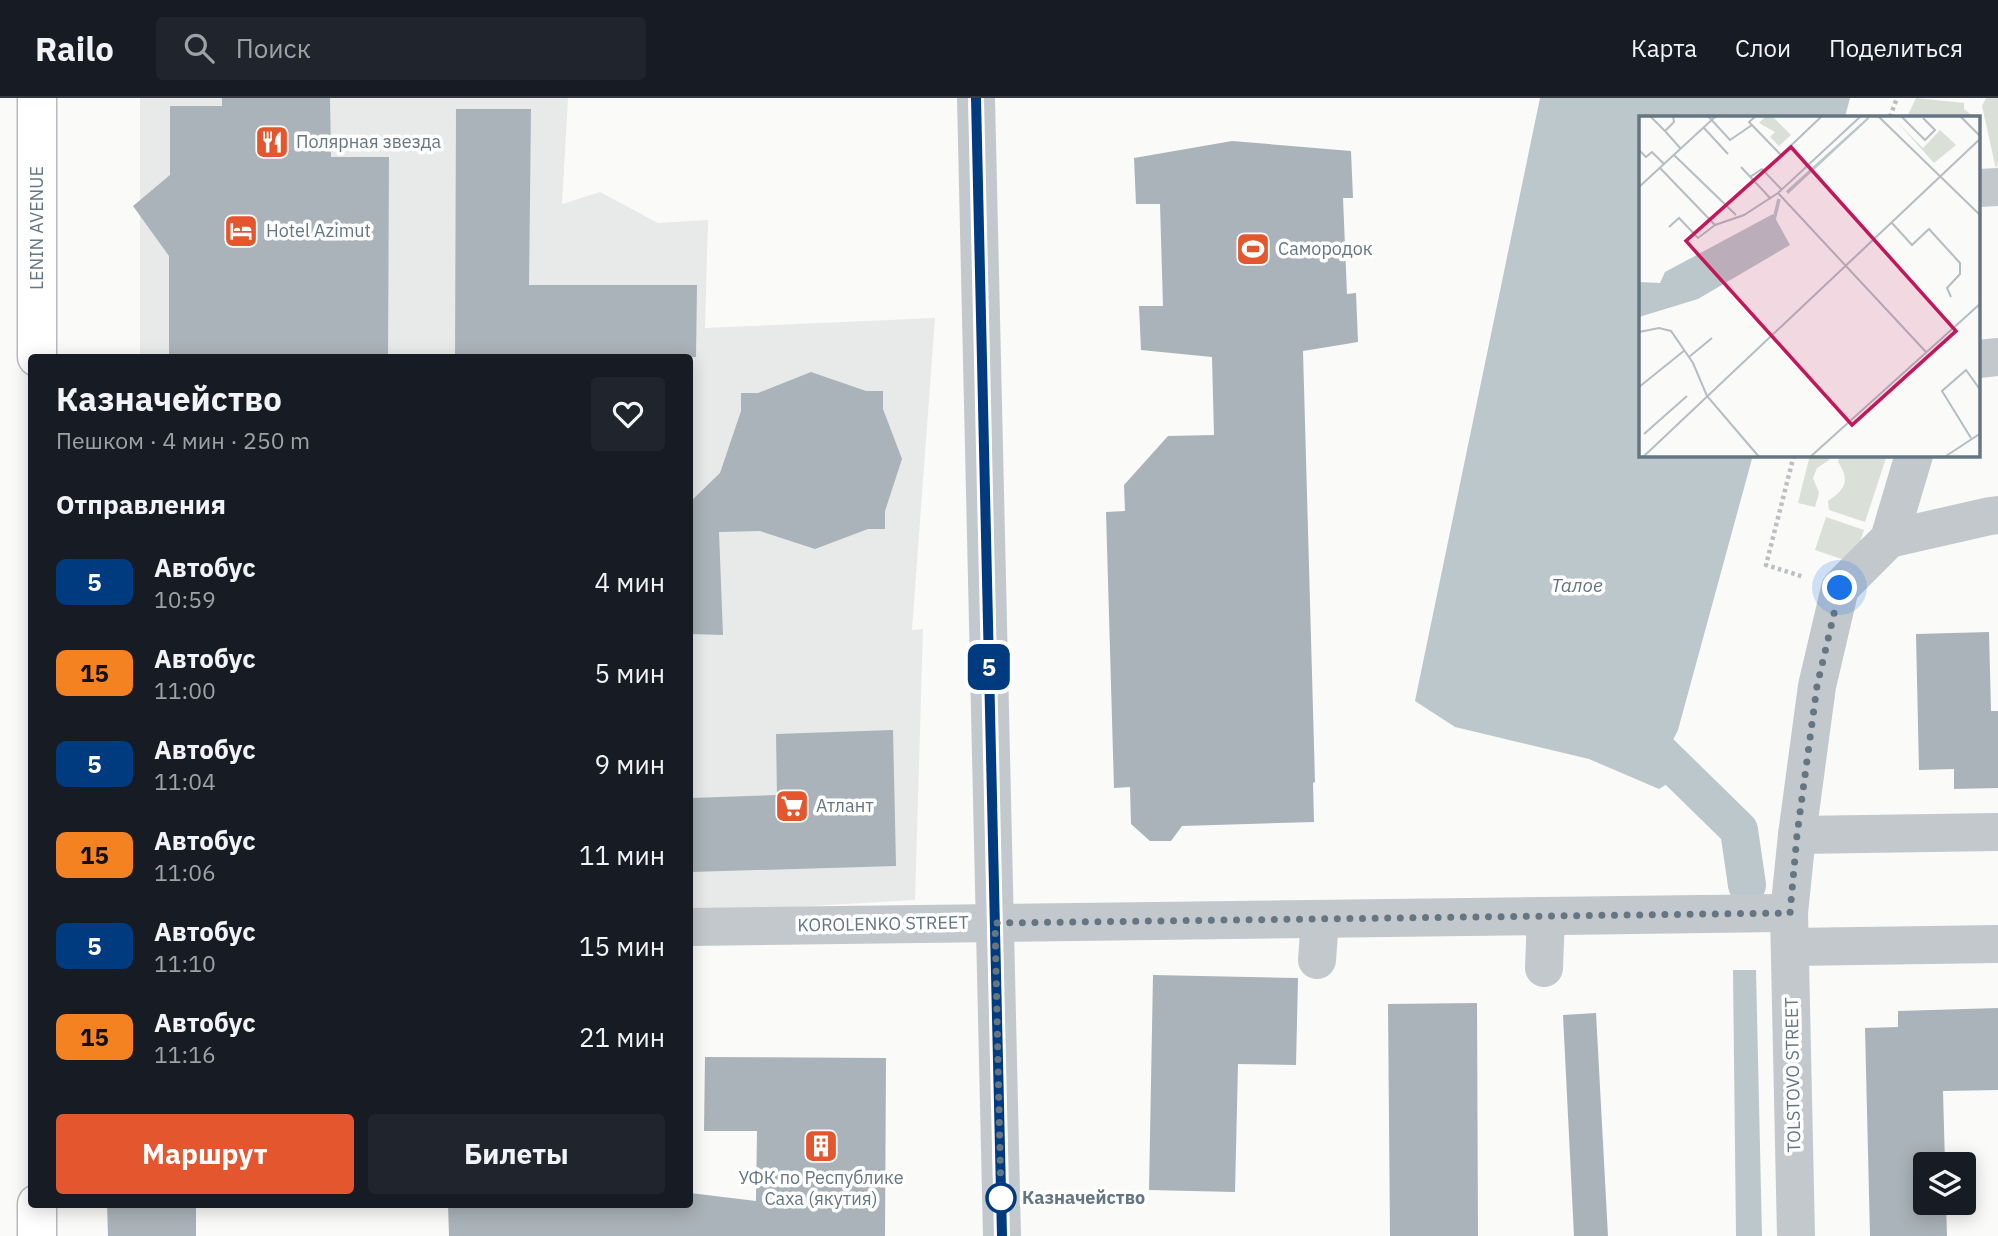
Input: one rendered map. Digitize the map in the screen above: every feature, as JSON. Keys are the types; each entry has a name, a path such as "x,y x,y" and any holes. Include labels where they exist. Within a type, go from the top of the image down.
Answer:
{"main road":[{"name":"LENIN AVENUE","path":"37,98 37,354"},
{"path":"37,1208 37,1236"}],"street":[{"path":"976,98 1002,1236"},
{"path":"1980,188 1998,187"},
{"path":"1980,359 1998,357"},
{"path":"1840,588 1889,539 1913,457"},
{"path":"1889,539 1998,515"},
{"name":"TOLSTOVO STREET","path":"1796,1236 1790,930 1797,835 1817,686 1840,588"},
{"path":"1797,835 1998,832"},
{"path":"1544,968 1546,916"},
{"name":"KOROLENKO STREET","path":"693,927 1546,916 1998,944"},
{"path":"1317,960 1320,919"}],"path":[{"path":"1890,116 1897,98"},
{"path":"1793,457 1766,565 1840,588"}],"shaded area":[{"path":"140,98 568,98 562,204 600,192 658,223 708,220 705,328 935,318 912,630 923,629 915,900 693,913 693,354 140,354"},
{"path":"1916,98 1964,103 1964,109 1973,116 1907,116"},
{"path":"1986,98 1998,98 1996,169 1982,106"},
{"path":"1810,457 1830,457 1817,468 1813,478 1819,493 1815,507 1798,503"},
{"path":"1839,457 1886,457 1865,522 1829,510 1828,501 1839,492 1845,479 1838,462"},
{"path":"1826,517 1864,530 1853,563 1815,550"}],"water":[{"name":"Талое","path":"1540,98 1850,98 1845,116 1639,116 1639,457 1752,457 1678,730 1671,744 1691,769 1659,789 1589,759 1455,727 1415,701"},
{"path":"1733,970 1756,970 1762,1236 1736,1236"}],"building":[{"name":"Hotel Azimut","path":"222,98 330,98 331,157 389,157 388,354 169,354 169,256 133,206 170,175 170,106 222,106"},
{"path":"456,109 531,109 529,285 697,285 696,357 693,357 693,354 455,354"},
{"path":"1232,141 1351,151 1353,198 1343,198 1347,294 1356,293 1358,342 1303,351 1314,822 1182,826 1171,841 1150,841 1131,824 1130,787 1114,788 1106,512 1125,511 1124,485 1168,436 1214,435 1212,357 1141,350 1139,306 1163,306 1160,204 1136,204 1134,158"},
{"path":"811,372 866,391 883,391 883,409 902,459 885,511 885,529 868,529 815,549 760,531 719,532 723,635 693,634 693,499 720,473 741,411 741,393 758,393"},
{"path":"1989,632 1991,711 1998,711 1998,788 1954,789 1954,769 1919,770 1916,634"},
{"name":"Атлант","path":"893,730 896,866 693,872 693,798 777,795 776,734"},
{"path":"1153,975 1298,978 1296,1065 1238,1064 1235,1192 1149,1190"},
{"path":"1477,1003 1478,1236 1390,1236 1388,1004"},
{"path":"1998,1008 1998,1090 1943,1091 1945,1152 1913,1152 1913,1215 1946,1215 1947,1236 1870,1236 1865,1028 1898,1027 1898,1011"},
{"path":"1596,1013 1608,1236 1574,1236 1563,1015"},
{"name":"УФК по Республике Саха (якутия)","path":"705,1057 886,1058 885,1236 449,1236 448,1208 693,1208 693,1193 756,1201 757,1131 704,1131"},
{"path":"107,1208 196,1208 196,1236 108,1236"}],"waterway":[{"path":"1646,739 1739,830 1747,885"}],"bus line":[{"name":"5","path":"976,98 1002,1236"}],"place":[{"name":"Полярная звезда","path":"272,142"},
{"name":"Hotel Azimut","path":"241,231"},
{"name":"Самородок","path":"1253,249"},
{"name":"Атлант","path":"792,806"},
{"name":"УФК по Республике Саха (якутия)","path":"821,1146"},
{"name":"Казначейство","path":"1001,1198"}],"route":[{"path":"1001,1198 995,923 1790,913 1797,835 1817,686 1840,588"}]}
